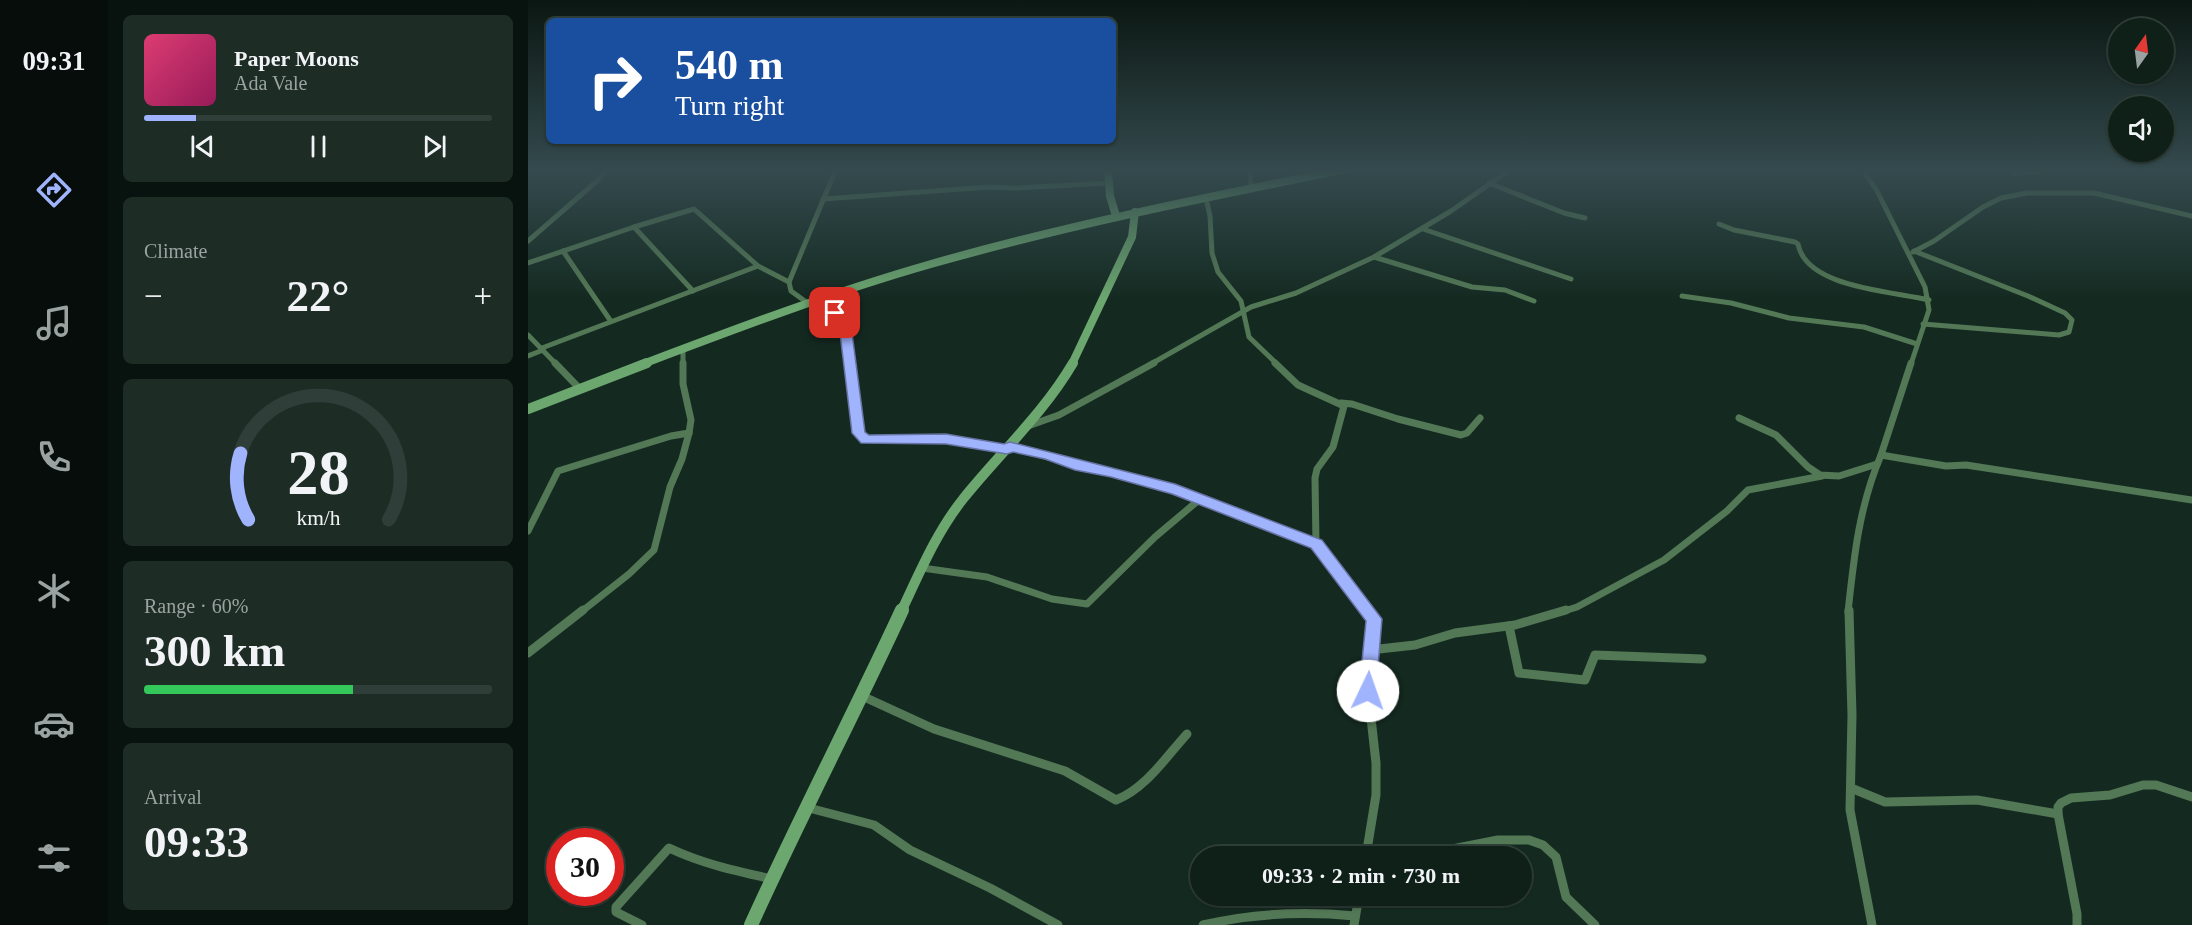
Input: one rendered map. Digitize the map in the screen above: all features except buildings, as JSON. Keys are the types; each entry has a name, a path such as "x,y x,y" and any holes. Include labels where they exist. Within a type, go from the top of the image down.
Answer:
{"main road":[{"path":"528,409 683,350 874,282 1134,212"},
{"path":"751,925 805,807 862,696 935,539 953,512 1048,401 1080,351 1132,237 1135,212"}],"street":[{"path":"528,241 561,212"},
{"path":"528,263 683,212"},
{"path":"698,212 758,266 789,282"},
{"path":"809,304 791,291 789,282 818,212"},
{"path":"1208,212 1212,253 1218,272 1240,301 1249,337 1298,385 1341,403 1352,404 1398,419 1461,435 1467,433 1480,418"},
{"path":"1028,426 1059,415 1244,311 1316,285 1374,257 1447,212"},
{"path":"1562,212 1585,218"},
{"path":"1872,925 1850,810 1852,715 1848,615 1855,547 1867,488 1881,455 1929,310 1925,284 1913,252 1895,228 1887,212"},
{"path":"1913,252 1934,241 1976,212"},
{"path":"2176,212 2192,216"},
{"path":"1719,224 1734,230 1795,242 1798,244 1799,255 1803,260 1830,277 1869,289 1929,300"},
{"path":"634,227 693,291"},
{"path":"1423,229 1571,279"},
{"path":"562,251 610,320"},
{"path":"1913,252 1958,265 2065,313 2072,320 2069,332 2059,335 1923,324"},
{"path":"1374,257 1472,287 1505,290 1534,301"},
{"path":"528,356 610,320 758,266"},
{"path":"1682,296 1731,303 1789,318 1864,327 1917,344"},
{"path":"826,298 846,333 861,437 866,440 946,439 1009,448 1143,480 1316,544 1371,612 1374,628 1370,650 1368,691 1376,763 1376,795 1368,846"},
{"path":"528,335 580,389"},
{"path":"528,653 629,574 654,550 670,487 690,433 691,420 683,384 683,350"},
{"path":"1316,544 1315,478 1317,469 1333,447 1344,410 1341,403"},
{"path":"1739,418 1780,438 1794,449 1808,468 1822,476"},
{"path":"528,531 558,471 664,438 690,433"},
{"path":"1881,455 1946,466 1966,465 2192,500"},
{"path":"1370,650 1415,645 1455,633 1544,619 1577,607 1664,560 1727,511 1748,490 1822,476 1840,475 1877,464"},
{"path":"922,568 996,579 1051,597 1087,604 1155,537 1200,500"},
{"path":"1509,626 1519,673 1585,680 1595,655 1702,659"},
{"path":"862,696 934,729 1065,771 1116,800 1122,799 1149,776 1187,734"},
{"path":"2077,925 2077,914 2058,814 2058,807 2061,803 2071,798 2110,795 2143,785 2156,785 2192,797"},
{"path":"1851,788 1885,802 1977,800 2058,814"},
{"path":"805,807 873,825 910,850 990,888 1058,925"},
{"path":"1469,846 1512,839 1537,842 1549,849 1555,856 1568,901 1595,925"},
{"path":"642,925 616,912 616,907 669,848 697,861 720,868 772,879"},
{"path":"1203,925 1230,919 1306,911 1354,921 1357,906"}],"route":[{"path":"835,313 842,322 849,345 859,433 866,440 946,439 1007,450 1010,447 1046,455 1075,465 1143,480 1175,490 1316,544 1371,612 1374,619 1368,691"}]}
